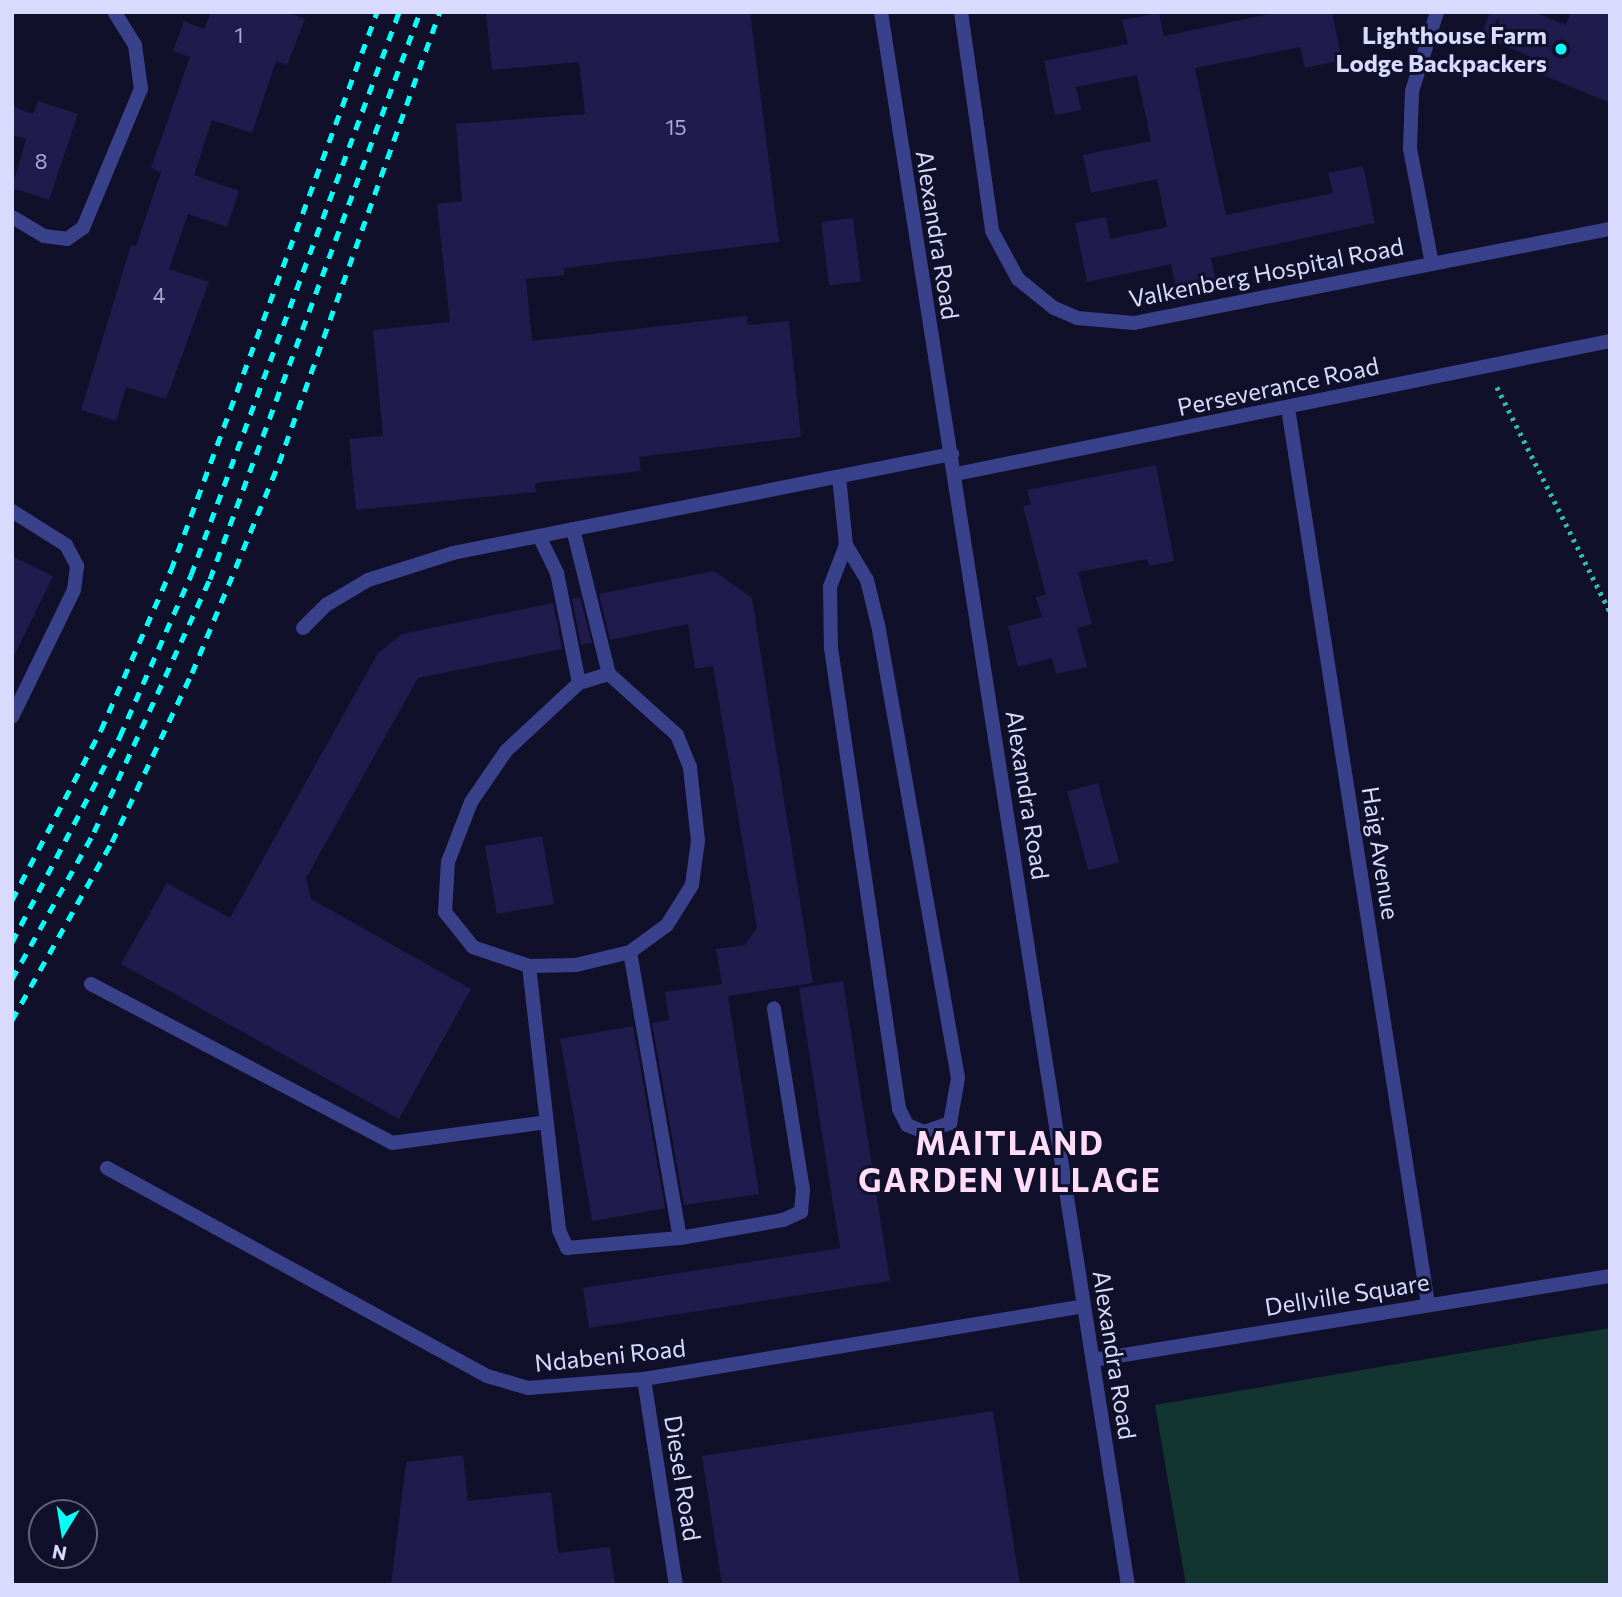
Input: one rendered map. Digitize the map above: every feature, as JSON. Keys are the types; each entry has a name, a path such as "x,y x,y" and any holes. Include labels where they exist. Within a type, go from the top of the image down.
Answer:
{"street":[{"path":"15,218 44,236 67,239 83,228 141,89 135,45 114,12"},
{"name":"Alexandra Road","path":"881,12 956,474 1128,1585"},
{"name":"Valkenberg Hospital Road","path":"961,12 992,230 1018,279 1054,308 1101,323 1133,323 1610,229"},
{"name":"Valkenberg Hospital Road","path":"1432,264 1410,149 1412,91 1437,12"},
{"name":"Perseverance Road","path":"956,474 1288,408 1491,363 1610,341"},
{"name":"Haig Avenue","path":"1288,408 1428,1304"},
{"path":"303,628 326,605 368,580 453,553 952,454"},
{"path":"839,477 846,545 867,580 878,625 958,1078 950,1123 924,1132 907,1125 899,1109 831,648 830,587 846,545"},
{"path":"12,511 56,537 77,566 74,590 12,717"},
{"path":"573,529 610,674 677,735 690,768 698,841 692,885 667,925 630,952 576,965 529,966 473,947 445,912 448,862 471,802 506,751 579,682 610,674"},
{"path":"539,536 557,573 579,682"},
{"path":"630,952 680,1238"},
{"path":"529,966 559,1230 567,1248 584,1251 783,1220 801,1212 803,1190 774,1008"},
{"path":"91,984 392,1143 547,1122"},
{"name":"Ndabeni Road","path":"107,1168 487,1376 528,1388 644,1379 1084,1306"},
{"name":"Dellville Square","path":"1093,1360 1610,1276"},
{"name":"Diesel Road","path":"644,1379 676,1585"}],"path":[{"path":"1491,363 1498,391 1610,612"}],"green space":[{"path":"1610,1328 1610,1585 1186,1585 1155,1405"}],"building":[{"path":"211,12 287,12 305,19 287,65 276,61 252,133 212,120 194,175 239,191 227,227 188,214 169,269 209,282 166,399 126,387 116,421 81,410 131,245 136,246 161,172 151,168 190,57 173,51 184,21 204,29"},
{"path":"486,12 750,12 779,242 564,268 564,275 526,279 532,341 747,316 748,325 789,321 801,437 639,457 641,471 535,483 536,492 356,510 349,439 383,436 373,330 450,322 437,204 462,201 456,124 585,114 579,62 492,70"},
{"path":"1279,12 1332,12 1342,60 1305,68 1300,47 1195,68 1226,215 1333,193 1328,173 1363,166 1375,223 1211,258 1216,282 1176,291 1171,264 1087,282 1075,223 1106,217 1110,239 1167,227 1157,179 1091,193 1083,155 1151,141 1137,75 1076,87 1081,110 1055,115 1044,61 1128,44 1122,20 1159,13 1164,36"},
{"name":"Lighthouse Farm Lodge Backpackers","path":"1490,12 1534,12 1566,25 1571,12 1610,12 1610,103 1538,73 1543,62 1481,36"},
{"path":"38,101 78,114 49,200 12,188 26,139 12,135 12,106 33,114"},
{"path":"853,218 861,282 829,285 821,222"},
{"path":"1156,465 1174,561 1149,566 1147,559 1078,572 1092,624 1077,628 1087,667 1056,674 1052,658 1018,667 1008,626 1042,617 1036,597 1046,595 1023,506 1031,504 1027,490"},
{"path":"12,556 53,576 12,660"},
{"path":"714,571 752,598 813,983 728,996 759,1194 684,1205 652,1023 669,1020 665,992 722,984 716,949 745,945 757,928 713,666 695,669 688,624 610,640 599,594"},
{"path":"580,598 592,643 581,645 572,599"},
{"path":"553,603 562,649 418,678 306,878 311,899 471,989 399,1119 121,964 167,883 230,918 378,653 402,634"},
{"path":"1098,783 1119,862 1088,870 1067,791"},
{"path":"542,836 554,904 497,914 485,846"},
{"path":"843,981 890,1281 589,1328 583,1288 840,1248 799,988"},
{"path":"633,1026 665,1208 592,1221 560,1039"},
{"path":"993,1411 1020,1585 722,1585 702,1456"},
{"path":"463,1455 468,1501 551,1492 558,1553 610,1547 615,1585 391,1585 406,1462"}],"railway":[{"path":"12,900 101,730 171,570 377,12"},
{"path":"12,942 120,736 191,575 399,12"},
{"path":"12,979 94,832 210,579 420,12"},
{"path":"12,1020 112,842 192,673 279,463 440,12"}],"place":[{"name":"Lighthouse Farm Lodge Backpackers","path":"1561,49"}],"district":[{"name":"MAITLAND GARDEN VILLAGE","path":"1010,1162"}]}
